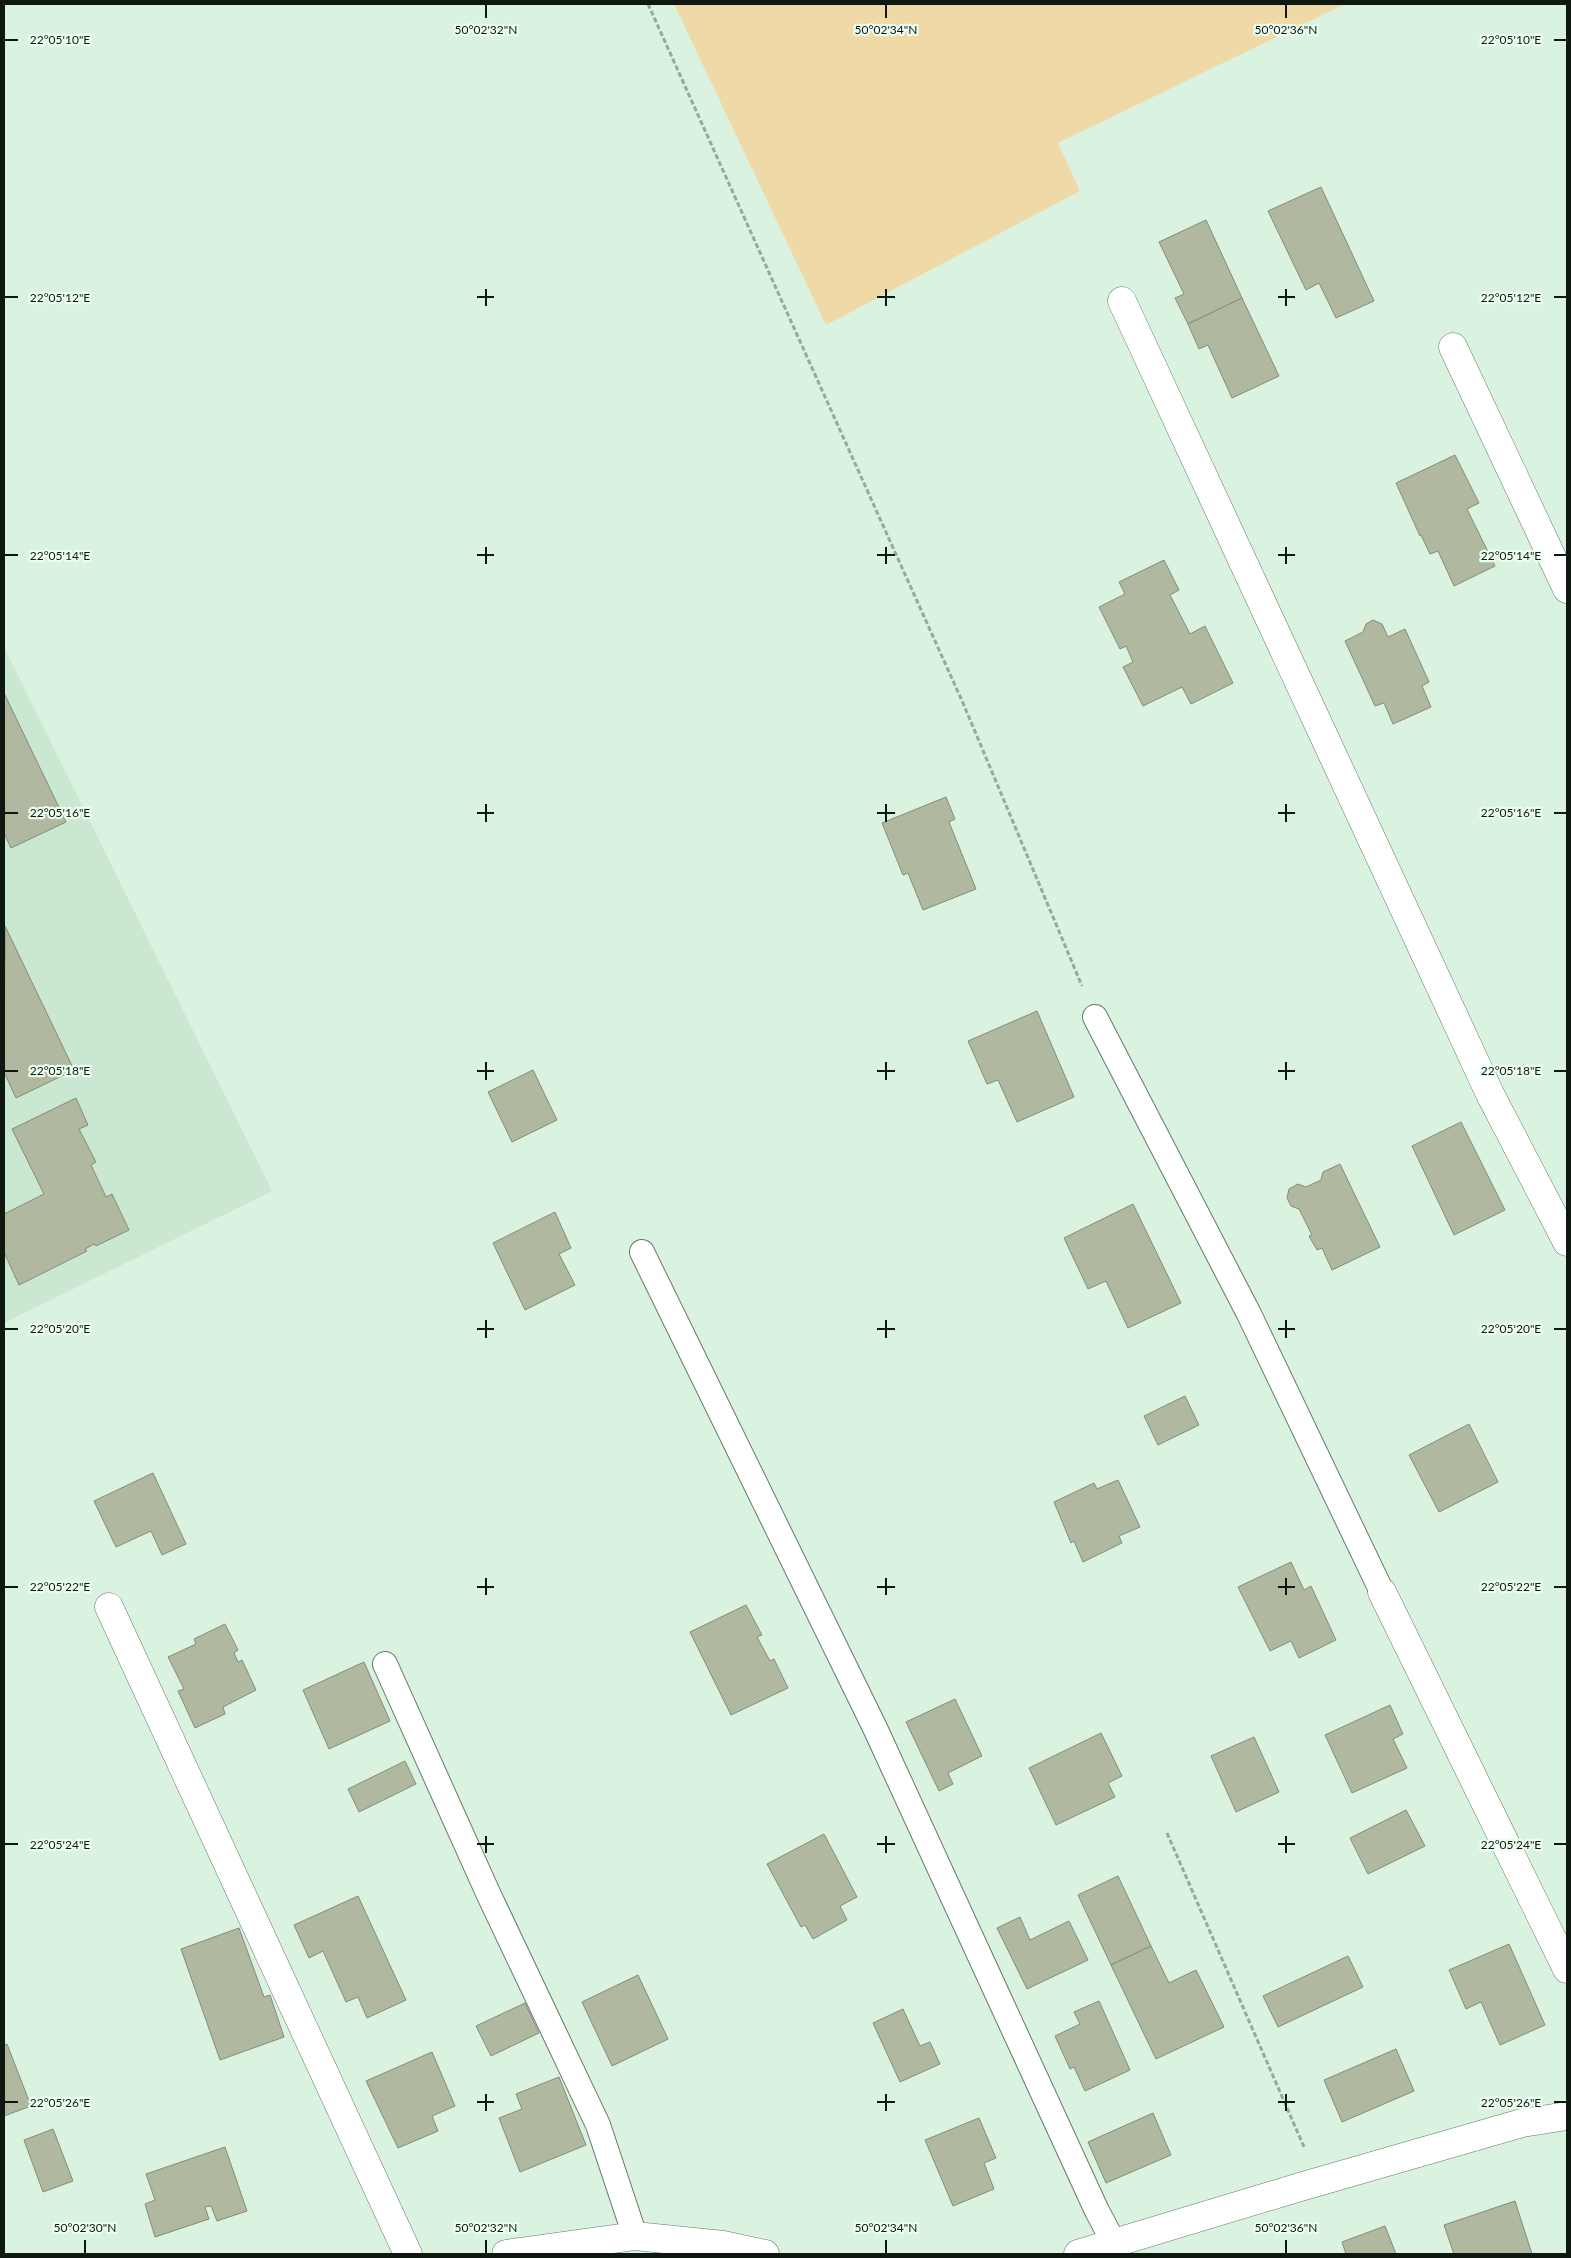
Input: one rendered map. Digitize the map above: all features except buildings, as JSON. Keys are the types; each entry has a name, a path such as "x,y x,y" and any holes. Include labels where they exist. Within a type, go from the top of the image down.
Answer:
{"street":[{"path":"1122,301 1490,1094 1567,1242"},
{"path":"1453,347 1567,589"},
{"path":"1382,1592 1567,1969"},
{"path":"109,1607 408,2254"},
{"path":"1078,2254 1319,2181 1522,2123 1567,2116"},
{"path":"506,2254 635,2236 723,2246 765,2254"}],"lane":[{"path":"1095,1017 1250,1314 1382,1592"},
{"path":"642,1252 876,1728 1097,2211 1114,2243"},
{"path":"385,1664 488,1893 598,2125 635,2236"}],"path":[{"path":"648,4 963,703 1095,1017"},
{"path":"1167,1833 1319,2181"}],"shaded area":[{"path":"674,4 1345,4 1058,143 1080,191 826,325"},
{"path":"4,647 272,1191 4,1323"}]}
